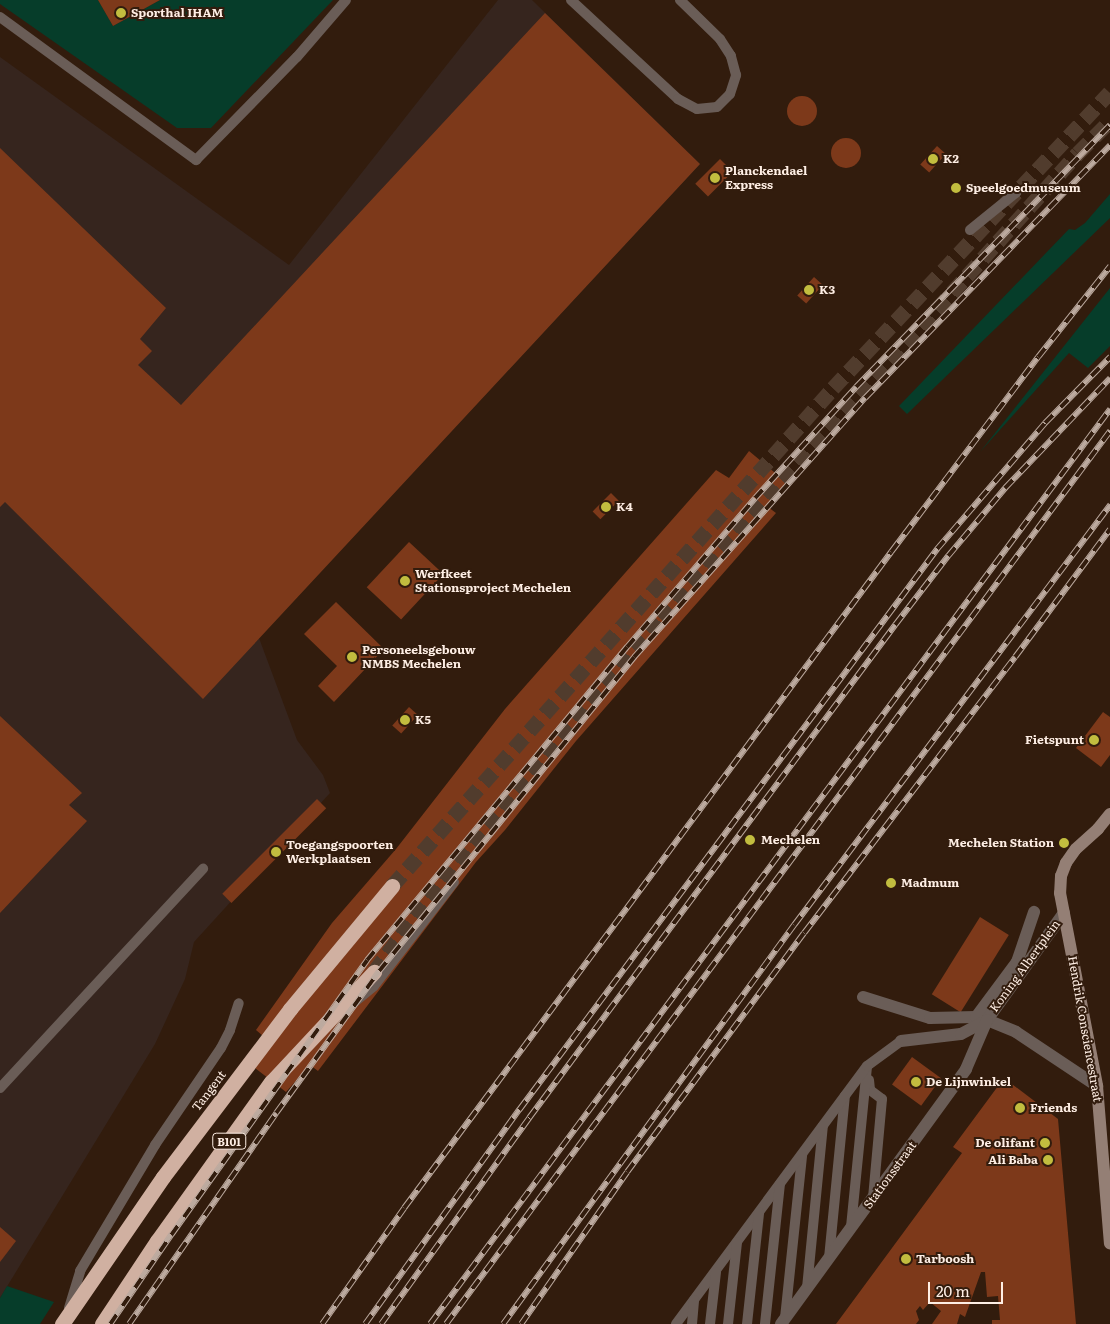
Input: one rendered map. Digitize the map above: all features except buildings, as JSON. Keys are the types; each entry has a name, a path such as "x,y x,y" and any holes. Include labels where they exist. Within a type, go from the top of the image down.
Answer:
{"highway":[{"name":"Tangent","path":"64,1322 163,1177 290,1009 392,886"},
{"name":"B101","path":"102,1324 158,1241 271,1082 374,972"}],"street":[{"name":"Koning Albertplein","path":"1069,935 1060,893 1061,876 1066,863 1075,850 1098,829 1110,814"},
{"path":"863,997 930,1018 976,1017 1017,962 1034,912"},
{"name":"Koning Albertplein","path":"901,1041 961,1034 987,1020 1064,913"},
{"name":"Hendrik Consciencestraat","path":"1069,935 1097,1086 1110,1243"},
{"name":"Koning Albertplein","path":"987,1020 1016,1032 1097,1086"},
{"name":"Stationsstraat","path":"783,1321 966,1070 987,1020"}],"lane":[{"path":"0,18 196,160 297,57 346,0"},
{"path":"572,0 678,99 697,109 717,107 730,94 736,75 731,56 720,39 680,0"},
{"path":"970,230 1017,192"},
{"path":"0,1088 203,869"},
{"path":"318,1032 374,986 454,882"},
{"path":"64,1322 80,1271 155,1145 222,1048 230,1030 238,1003"},
{"path":"676,1324 867,1066 901,1041"},
{"path":"867,1066 870,1090 882,1099 873,1198"},
{"path":"851,1228 867,1066"},
{"path":"829,1258 845,1095"},
{"path":"807,1288 824,1125"},
{"path":"783,1321 802,1154"},
{"path":"766,1324 780,1183"},
{"path":"747,1324 759,1212"},
{"path":"728,1324 738,1241"},
{"path":"710,1324 716,1270"},
{"path":"692,1324 694,1300"}],"shaded area":[{"path":"498,0 532,0 700,164 259,638 297,740 323,775 330,793 194,942 185,979 155,1044 0,1298 0,57 289,265"}],"green space":[{"path":"0,0 98,0 113,26 160,0 333,0 211,128 177,128 0,4"},
{"path":"1110,194 1110,218 907,414 899,406 1069,229 1075,230 1085,223"},
{"path":"1110,288 1110,346 1088,368 1069,353 980,452"},
{"path":"7,1286 54,1302 40,1324 0,1324 0,1298"}],"tunnel":[{"path":"392,886 833,388 1110,92"},
{"path":"374,972 456,860 659,617 1078,153 1110,121"}],"railway":[{"path":"110,1324 171,1235 367,960 627,647 755,498 856,387 1110,125"},
{"path":"129,1324 276,1113 379,971 634,657 865,398 1110,145"},
{"path":"322,1324 404,1208 891,552 1038,357 1110,266"},
{"path":"365,1324 519,1110 937,549 1045,423 1110,357"},
{"path":"381,1324 529,1118 948,556 1005,488 1110,378"},
{"path":"430,1324 1110,409"},
{"path":"446,1324 1110,431"},
{"path":"503,1324 794,925 1110,505"},
{"path":"521,1324 627,1172 804,933 1015,657 1110,529"}],"place":[{"name":"Sporthal IHAM","path":"121,13"},
{"name":"K2","path":"933,159"},
{"name":"Planckendael Express","path":"715,178"},
{"name":"Speelgoedmuseum","path":"956,188"},
{"name":"K3","path":"809,290"},
{"name":"K4","path":"606,507"},
{"name":"Werfkeet Stationsproject Mechelen","path":"405,581"},
{"name":"Personeelsgebouw NMBS Mechelen","path":"352,657"},
{"name":"K5","path":"405,720"},
{"name":"Fietspunt","path":"1094,740"},
{"name":"Mechelen","path":"750,840"},
{"name":"Mechelen Station","path":"1064,843"},
{"name":"Toegangspoorten Werkplaatsen","path":"276,852"},
{"name":"Madmum","path":"891,883"},
{"name":"De Lijnwinkel","path":"916,1082"},
{"name":"Friends","path":"1020,1108"},
{"name":"De olifant","path":"1045,1143"},
{"name":"Ali Baba","path":"1048,1160"},
{"name":"Tarboosh","path":"906,1259"}]}
